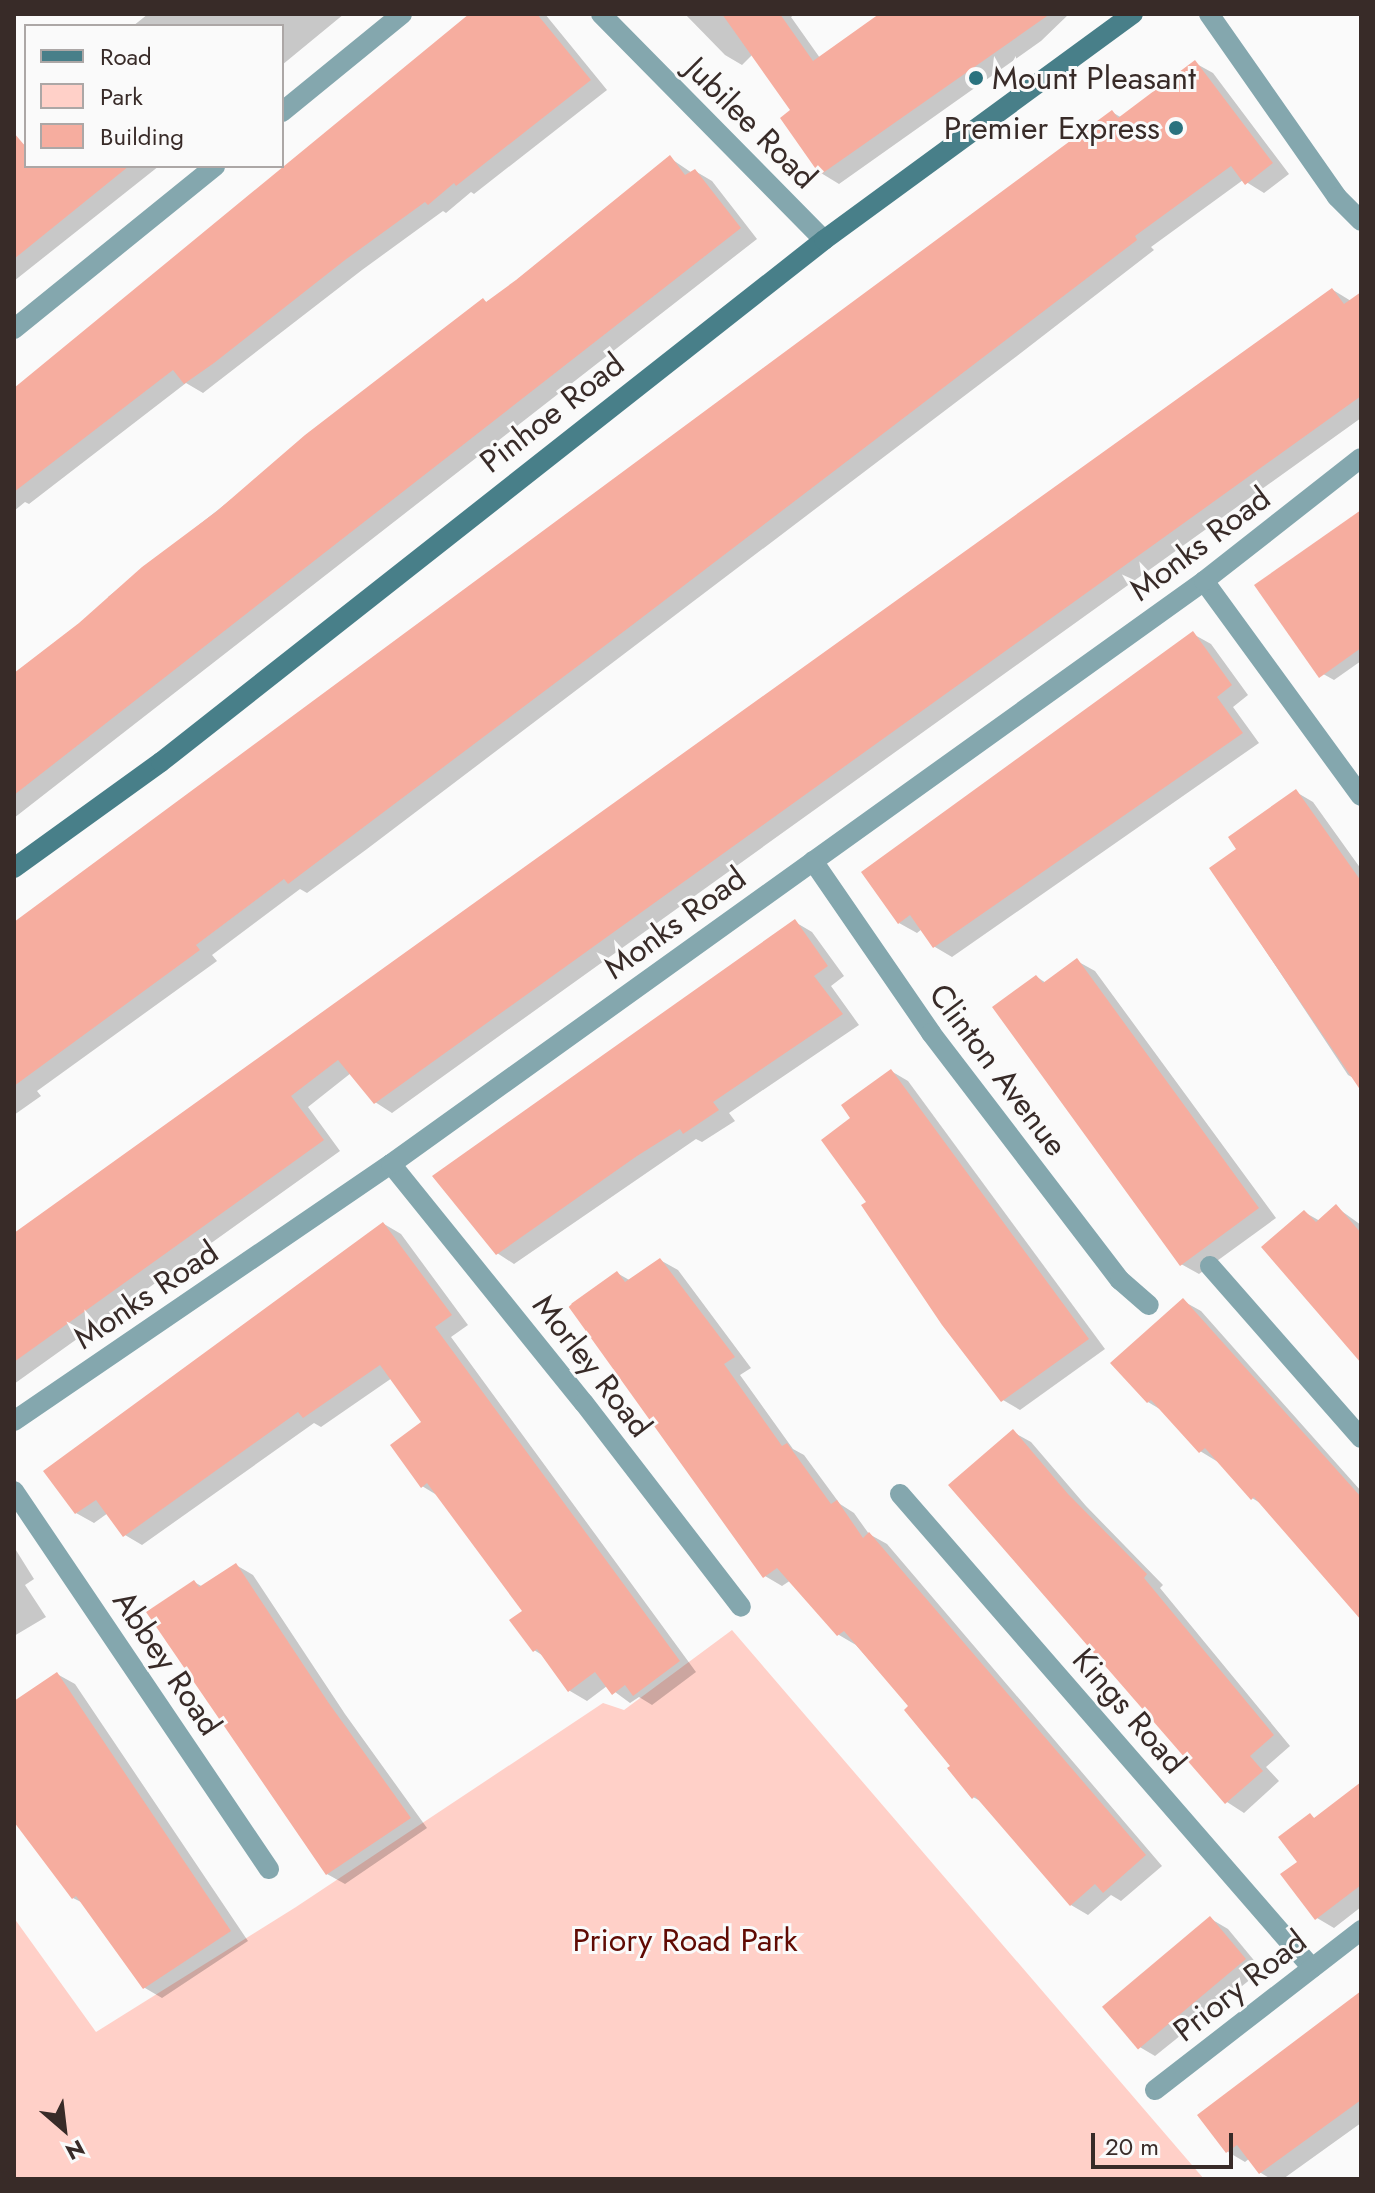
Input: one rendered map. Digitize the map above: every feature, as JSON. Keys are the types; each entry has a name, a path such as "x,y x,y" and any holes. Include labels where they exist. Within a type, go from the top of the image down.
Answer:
{"main road":[{"name":"Pinhoe Road","path":"14,868 161,762 502,490 824,240 1133,14"}],"street":[{"path":"284,110 402,14"},
{"name":"Jubilee Road","path":"601,14 824,240"},
{"path":"1209,14 1337,197 1361,221"},
{"path":"14,329 213,168"},
{"name":"Monks Road","path":"14,1421 391,1164 1204,581 1361,458"},
{"path":"1204,581 1361,796"},
{"name":"Clinton Avenue","path":"813,861 931,1033 1120,1280 1149,1305"},
{"name":"Morley Road","path":"391,1164 584,1403 741,1607"},
{"path":"1210,1266 1361,1438"},
{"name":"Abbey Road","path":"14,1491 269,1869"},
{"name":"Kings Road","path":"900,1494 1312,1968"},
{"name":"Priory Road","path":"1155,2090 1361,1930"}],"green space":[{"name":"Priory Road Park","path":"732,1630 1204,2179 14,2179 14,1918 96,2032 296,1907 603,1703 624,1710"}],"building":[{"path":"469,14 537,14 591,80 456,186 454,183 428,205 425,202 345,260 214,363 184,384 173,370 14,492 14,388"},
{"path":"722,14 780,14 813,61 879,14 1050,14 820,175 780,118 790,110"},
{"path":"1195,60 1273,163 1245,185 1231,166 1135,236 1137,240 627,629 288,884 284,879 196,945 200,950 14,1086 14,922 1112,110 1118,118"},
{"path":"14,133 24,145 24,168 127,168 14,259"},
{"path":"670,155 685,175 695,169 741,228 14,795 14,673 79,623 142,567 217,511 305,435 483,298 486,302 516,280"},
{"path":"1332,288 1344,304 1361,292 1361,396 374,1104 338,1060 291,1096 324,1140 14,1362 14,1233"},
{"path":"1361,510 1361,648 1319,678 1254,585"},
{"path":"1193,631 1232,685 1217,697 1243,733 933,948 910,915 898,924 861,872"},
{"path":"1296,789 1361,881 1361,1091 1209,868 1236,849 1228,837"},
{"path":"795,919 828,966 814,976 843,1014 713,1102 719,1110 683,1134 680,1129 637,1156 496,1255 432,1176"},
{"path":"1077,958 1259,1208 1180,1266 992,1007 1036,975 1043,983"},
{"path":"891,1069 1089,1339 1001,1402 942,1325 861,1205 866,1202 821,1140 850,1118 841,1105"},
{"path":"1336,1204 1361,1233 1361,1363 1261,1247 1304,1210 1316,1222"},
{"path":"383,1222 452,1315 435,1327 680,1661 633,1696 625,1685 612,1695 595,1672 568,1692 537,1649 533,1652 509,1620 522,1611 427,1483 421,1488 390,1445 421,1422 380,1365 303,1418 298,1412 123,1537 96,1500 75,1514 43,1471"},
{"path":"660,1258 735,1357 724,1364 782,1446 787,1443 831,1504 837,1500 863,1538 869,1532 1146,1855 1103,1893 1095,1884 1070,1906 975,1796 972,1799 947,1768 950,1766 904,1710 908,1706 844,1631 837,1636 777,1568 763,1578 568,1306 617,1271 625,1282"},
{"path":"1183,1298 1361,1497 1361,1620 1254,1497 1251,1500 1205,1448 1199,1453 1151,1400 1147,1403 1110,1363"},
{"path":"1013,1429 1068,1494 1147,1574 1144,1578 1274,1735 1250,1756 1263,1771 1225,1804 948,1485"},
{"path":"236,1563 328,1702 411,1818 326,1875 146,1612 194,1580 199,1587"},
{"path":"57,1672 231,1931 143,1989 76,1896 72,1899 14,1822 14,1701"},
{"path":"1361,1782 1361,1885 1315,1920 1280,1874 1297,1862 1278,1837 1310,1813 1314,1818"},
{"path":"1210,1916 1246,1959 1138,2050 1102,2007"},
{"path":"1361,1991 1361,2100 1259,2174 1237,2145 1226,2153 1197,2115"}],"place":[{"name":"Mount Pleasant","path":"976,78"},
{"name":"Premier Express","path":"1176,128"}]}
